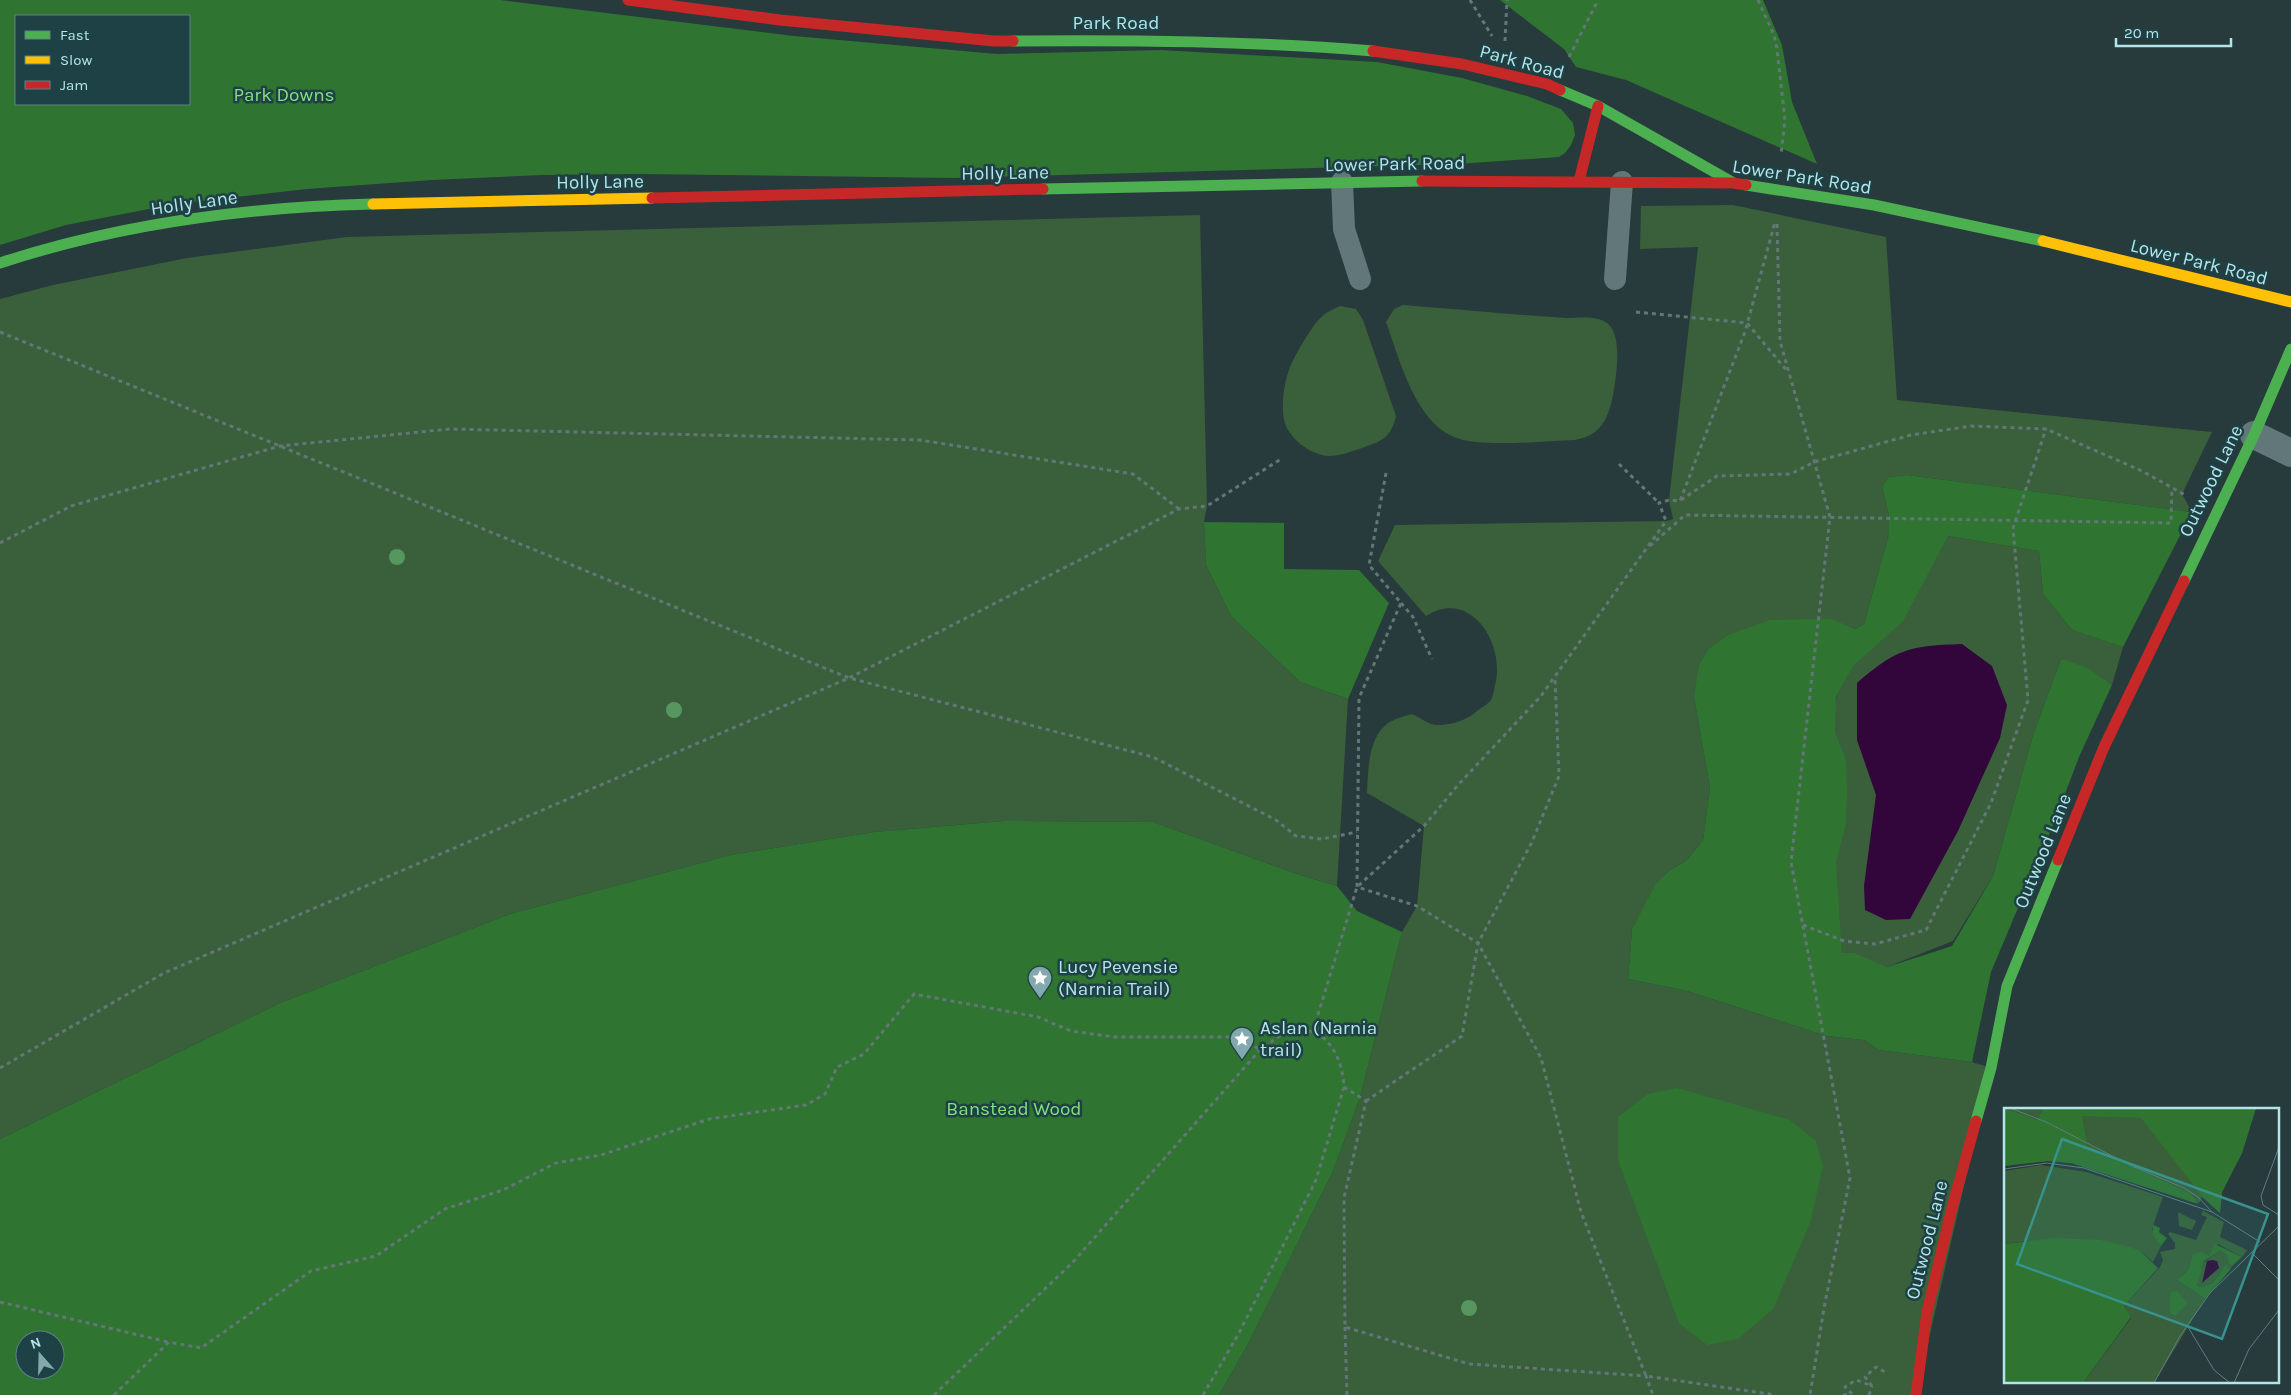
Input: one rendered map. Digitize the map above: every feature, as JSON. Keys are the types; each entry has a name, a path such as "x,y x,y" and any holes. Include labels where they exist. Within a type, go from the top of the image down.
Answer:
{"main road":[{"name":"Park Road","path":"628,0 780,20 994,41 1164,40 1292,44 1376,50 1462,64 1547,84 1598,106 1733,183"},
{"path":"1579,181 1598,106"},
{"name":"Lower Park Road","path":"1207,186 1466,180 1733,183 1777,188 1965,223 2291,302"},
{"name":"Holly Lane","path":"0,263 67,244 176,222 320,205 1207,186"},
{"name":"Outwood Lane","path":"1916,1395 1928,1312 1952,1208 1991,1068 2006,986 2104,747 2254,435 2291,350"}],"street":[{"path":"2254,435 2291,453"}],"lane":[{"path":"1342,182 1344,229 1360,279"},
{"path":"1615,279 1622,182"}],"path":[{"path":"1505,47 1507,0"},
{"path":"1565,64 1598,0"},
{"path":"1758,0 1774,35 1785,120 1777,188"},
{"path":"1680,501 1747,323 1777,213 1780,341 1830,517 1791,862 1850,1178 1824,1308 1810,1395"},
{"path":"1636,312 1747,323 1789,374"},
{"path":"0,332 849,678 1152,757 1276,820 1296,836 1322,839 1357,832"},
{"path":"1659,503 1669,500 1680,501 1717,476 1791,474 1814,462 1911,436 1971,426 2046,429 2142,471 2172,488 2218,509"},
{"path":"0,543 71,506 280,446 450,429 920,440 1133,474 1179,509"},
{"path":"1803,925 1844,941 1875,944 1926,930 1991,803 2028,700 2013,528 2046,429"},
{"path":"0,1068 164,972 849,678 1179,509 1207,506 1281,459"},
{"path":"1357,887 1424,826 1458,785 1541,696 1666,521 1659,503 1619,464"},
{"path":"1386,473 1369,564 1413,616 1432,659"},
{"path":"1646,550 1686,515 2171,523 2172,488"},
{"path":"1313,1031 1357,887 1359,698 1402,602"},
{"path":"1347,1395 1344,1198 1366,1101 1462,1036 1478,943 1532,842 1559,776 1555,678"},
{"path":"1357,887 1417,906 1478,943 1541,1058 1581,1212 1652,1395"},
{"path":"0,1302 201,1348 311,1271 376,1256 445,1210 503,1190 556,1163 601,1155 709,1119 757,1114 806,1104 825,1094 837,1067 864,1054 914,994 1038,1017 1071,1031 1114,1038 1240,1037 1260,1050"},
{"path":"934,1395 1073,1262 1260,1050 1282,1034 1313,1031 1324,1036 1344,1072 1344,1087 1316,1180 1239,1333 1203,1395"},
{"path":"1344,1087 1366,1101"},
{"path":"1345,1327 1469,1364 1646,1376 1776,1395"},
{"path":"114,1395 169,1342"},
{"path":"1851,1394 1845,1387 1856,1380 1872,1386 1869,1395"},
{"path":"1842,1395 1851,1394"}],"green space":[{"name":"Park Downs","path":"0,0 500,0 794,36 997,54 1160,50 1377,62 1462,78 1527,96 1561,109 1573,123 1575,135 1571,145 1559,157 1457,164 953,178 638,174 543,175 432,180 307,189 175,204 66,225 0,245"},
{"path":"1500,0 1763,0 1782,45 1792,102 1817,164 1626,80 1576,67 1564,49"},
{"path":"1733,205 1886,237 1897,400 2212,432 2182,494 2192,512 1907,475 1889,477 1882,486 1889,516 1889,534 1864,624 1855,629 1832,620 1694,697 1710,788 1703,840 1686,861 1670,870 1655,886 1632,929 1628,979 1687,991 1827,1036 1864,1040 1879,1050 1972,1062 1991,1068 1916,1395 1219,1395 1247,1346 1333,1171 1360,1097 1402,932 1417,906 1424,826 1367,793 1369,764 1373,744 1377,735 1390,722 1412,714 1434,725 1458,722 1468,718 1491,700 1495,685 1497,669 1495,653 1490,638 1481,625 1471,615 1457,609 1442,609 1426,616 1378,561 1395,525 1666,521 1673,519 1669,500 1698,247 1640,249 1641,206"},
{"path":"1200,215 1207,506 1204,522 1206,565 1231,616 1300,682 1348,699 1337,886 1300,875 1153,822 1004,821 874,832 731,855 510,914 280,1003 0,1139 0,299 53,285 187,258 347,237"},
{"path":"1403,305 1547,317 1589,318 1604,321 1613,330 1617,348 1616,379 1606,419 1597,430 1584,438 1575,440 1495,443 1454,437 1440,429 1429,417 1410,387 1403,370 1386,322 1394,309"},
{"path":"1340,306 1356,309 1363,320 1396,416 1388,434 1380,441 1350,452 1329,456 1307,449 1295,439 1286,427 1283,401 1289,370 1305,339 1321,317"},
{"path":"1907,475 2192,512 2123,647 2072,630 2043,594 2039,551 1948,536 1903,621 1853,666 1836,696 1835,732 1846,760 1847,791 1846,823 1836,862 1842,953 1854,953 1887,967 1952,946 1993,876 2034,732 2061,659 2086,667 2112,685 2079,757 2056,818 1991,972 1972,1062 1879,1050 1864,1040 1827,1036 1687,991 1628,979 1632,929 1655,885 1670,870 1686,861 1703,840 1710,788 1694,697 1699,665 1709,649 1728,635 1770,620 1832,619 1855,629 1864,624 1889,534 1889,516 1882,486 1889,477"},
{"path":"1204,522 1284,523 1284,569 1359,570 1389,603 1348,699 1300,682 1231,616 1206,565"},
{"path":"1948,536 2039,551 2043,594 2072,630 2123,647 2112,685 2061,659 2034,732 1993,876 1953,941 1887,967 1842,954 1833,841 1835,706 1842,657"},
{"name":"Banstead Wood","path":"1004,821 1153,822 1300,875 1337,886 1357,911 1402,932 1360,1097 1333,1171 1247,1346 1219,1395 0,1395 0,1139 280,1003 510,914 731,855 874,832"},
{"path":"1677,1088 1790,1120 1816,1141 1823,1166 1810,1223 1773,1309 1738,1339 1707,1345 1679,1323 1618,1160 1618,1117 1648,1094"}],"shaded area":[{"path":"1962,644 1992,666 2007,705 2000,738 1958,831 1910,919 1886,920 1865,910 1864,886 1876,795 1857,740 1857,683 1883,662 1905,651 1929,646"}],"traffic: fast":[{"path":"1013,41 1193,42 1373,51"},
{"path":"1560,90 1598,106 1732,182"},
{"path":"1043,189 1422,181"},
{"path":"1746,185 1874,205 2043,241"},
{"path":"0,263 45,249 91,238 184,220 279,209 373,204"},
{"path":"2184,581 2254,435 2291,349"},
{"path":"1976,1121 1991,1068 2007,986 2058,860"}],"traffic: slow":[{"path":"373,204 652,198"},
{"path":"2043,241 2291,302"}],"traffic: jam":[{"path":"628,0 780,20 994,41 1013,41"},
{"path":"1373,51 1462,64 1547,84 1560,90"},
{"path":"1579,181 1598,106"},
{"path":"1422,181 1733,183 1746,185"},
{"path":"652,198 1043,189"},
{"path":"2058,860 2104,747 2184,581"},
{"path":"1916,1395 1927,1312 1952,1208 1976,1121"}],"place":[{"name":"Lucy Pevensie (Narnia Trail)","path":"1040,999"},
{"name":"Aslan (Narnia trail)","path":"1242,1060"}]}
